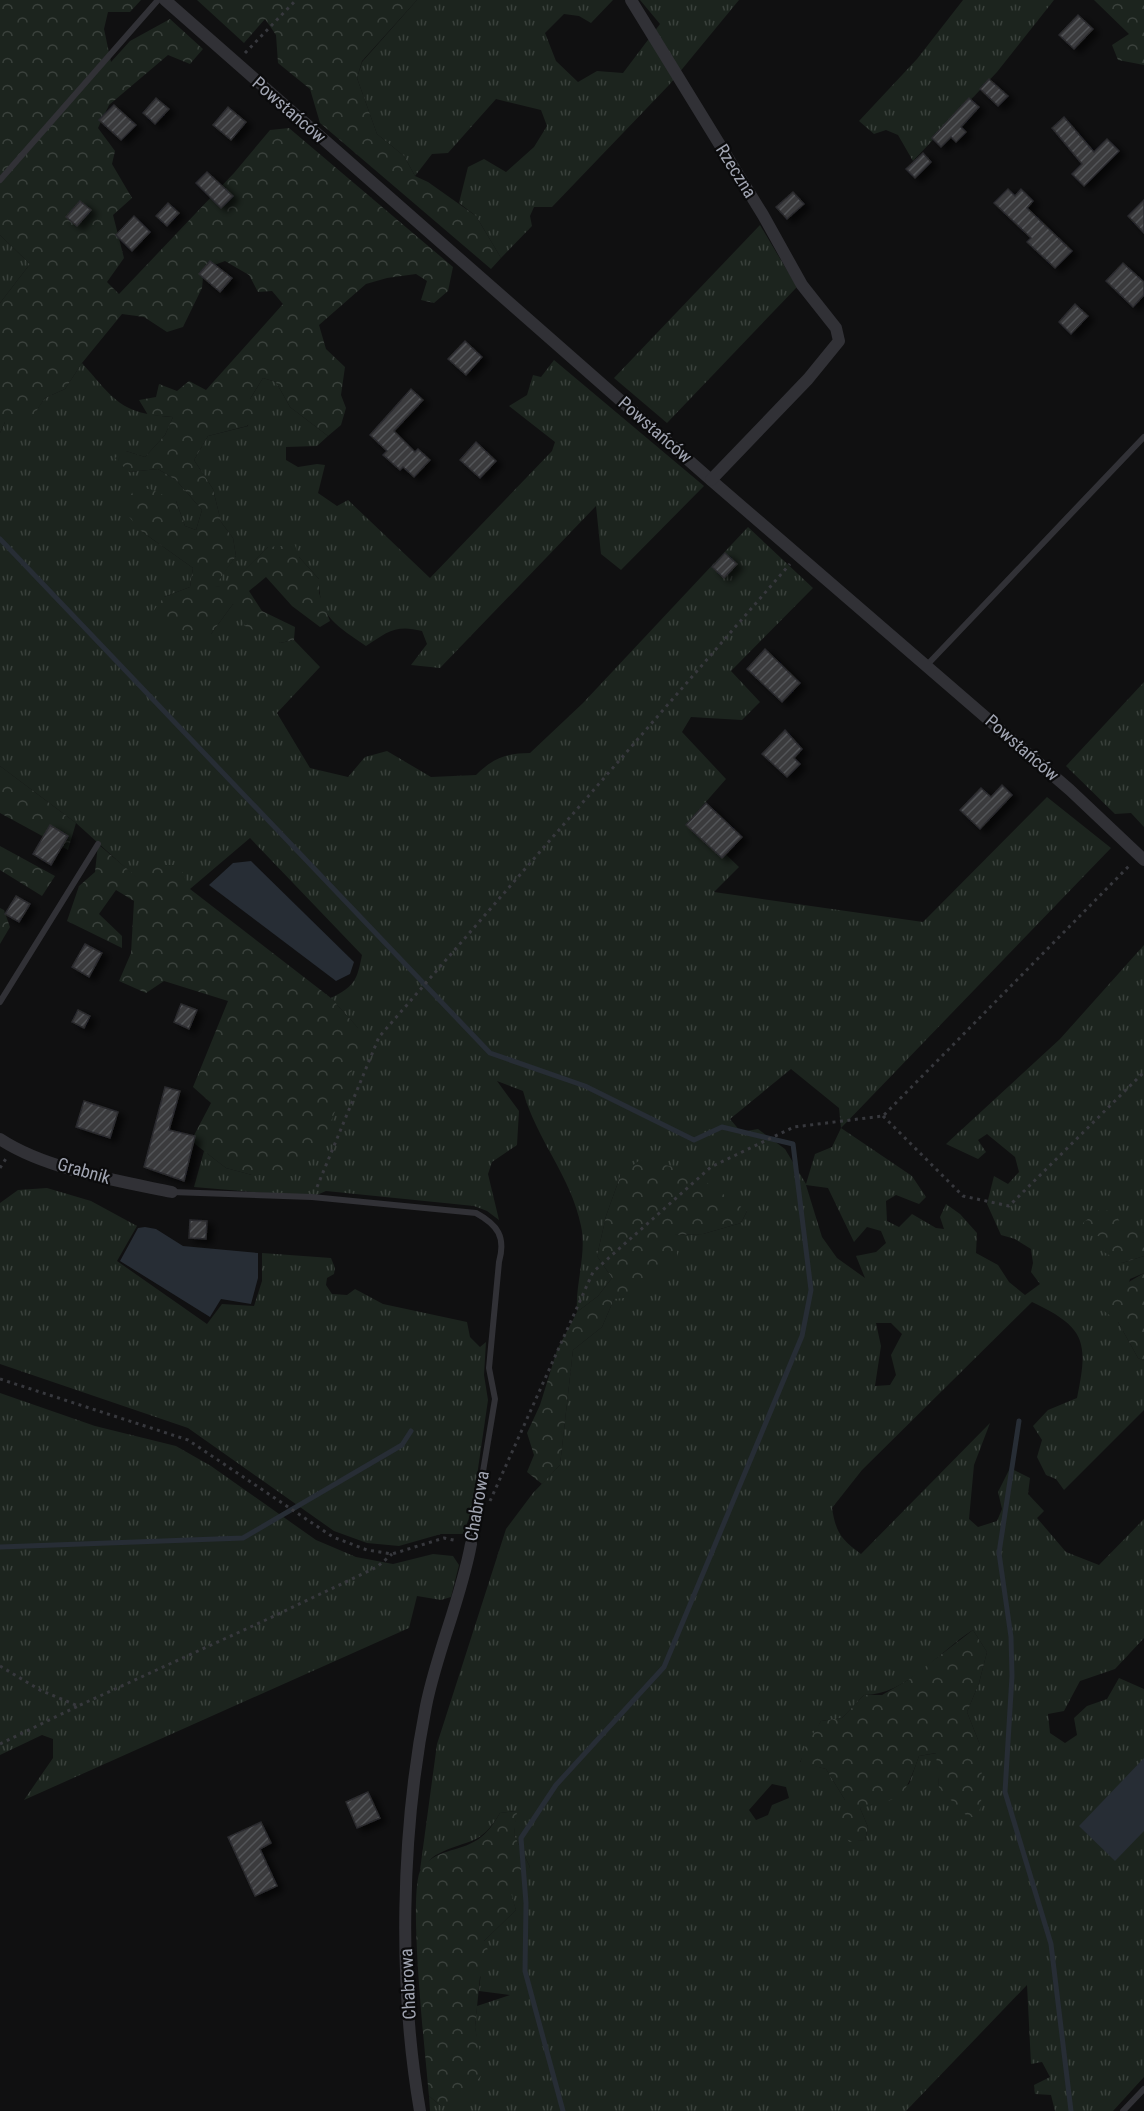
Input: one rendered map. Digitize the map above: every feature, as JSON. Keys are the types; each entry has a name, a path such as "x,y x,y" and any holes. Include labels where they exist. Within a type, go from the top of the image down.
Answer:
{"street":[{"name":"Powstańców","path":"165,0 711,480 799,553 1070,790 1142,858"},
{"name":"Rzeczna","path":"631,0 763,215 802,285 836,328 839,341 808,380 711,480"},
{"name":"Grabnik","path":"0,1139 13,1148 89,1174 172,1192"},
{"name":"Chabrowa","path":"420,2111 406,1963 405,1882 426,1705 437,1661 464,1582 471,1544"}],"lane":[{"path":"0,180 158,0"},
{"path":"927,665 1144,437"},
{"path":"0,1002 98,844"},
{"name":"Chabrowa","path":"172,1192 312,1197 476,1213 492,1222 501,1235 502,1250 489,1368 495,1399 471,1544"},
{"path":"1123,2111 1144,2089"}],"path":[{"path":"235,63 296,0"},
{"path":"312,1197 380,1036 799,553"},
{"path":"486,1511 593,1272 711,1167 794,1126 883,1116 1142,858"},
{"path":"883,1116 963,1196 1009,1206 1144,1072"},
{"path":"0,1379 188,1440 333,1537 368,1550 392,1554"},
{"path":"0,1744 377,1567 392,1554 444,1538 471,1544"},
{"path":"0,1666 40,1690 78,1706"}],"green space":[{"path":"0,0 141,0 130,12 108,12 104,29 111,62 130,41 170,19 203,49 190,64 168,55 109,105 98,128 115,151 112,164 132,198 113,215 124,258 107,282 119,294 234,173 270,130 289,128 453,267 448,291 434,303 421,300 427,281 416,274 387,278 366,284 319,325 326,349 345,367 341,395 346,408 341,425 328,436 290,407 276,382 263,378 250,399 259,413 247,426 208,436 194,460 213,489 221,522 233,538 236,556 215,586 227,587 268,547 295,545 299,557 319,579 319,593 330,621 320,627 292,606 266,577 249,591 262,611 295,627 294,640 280,643 245,626 233,604 211,634 194,636 178,634 163,627 157,621 152,613 164,597 190,587 193,568 141,531 121,507 136,488 150,489 176,501 185,526 196,530 202,510 176,480 158,469 129,472 115,458 126,451 145,457 165,435 173,417 148,415 139,400 156,397 159,384 177,391 189,381 206,390 283,304 272,291 258,292 249,275 225,261 204,269 202,288 183,327 167,332 144,317 122,314 82,363 65,389 45,398 29,422 5,422 0,433 0,303 30,264 0,235"},
{"path":"197,0 417,0 362,61 357,78 377,134 404,156 415,176 428,182 476,216 501,258 491,269 320,123 310,89 278,63 276,35 265,19 244,43"},
{"path":"417,0 613,0 591,23 579,16 564,14 545,33 556,61 578,82 597,71 623,73 660,24 640,0 739,0 669,85 552,207 534,207 530,216 532,226 501,258 476,216 459,203 468,167 484,159 506,172 534,147 547,126 541,110 496,99 448,153 432,154 415,176 404,156 377,134 357,78 362,62"},
{"path":"963,0 1054,0 997,72 913,161 898,135 886,130 874,134 859,121 917,59"},
{"path":"1094,0 1144,0 1144,65 1118,60 1112,45 1129,34"},
{"path":"760,225 797,287 667,423 614,378"},
{"path":"0,235 30,264 0,303"},
{"path":"554,360 704,486 621,570 601,554 596,506 440,668 411,665 427,644 422,631 398,629 366,646 339,626 326,612 322,603 319,579 299,557 268,547 227,588 214,586 236,556 233,538 221,522 213,489 194,460 208,436 248,426 250,399 263,378 276,382 290,407 328,436 317,446 286,447 286,460 298,467 325,465 318,493 337,506 348,500 430,578 552,451 555,442 509,406 527,395 533,375 541,377"},
{"path":"82,363 120,403 141,412 173,417 165,435 145,457 126,451 129,472 158,469 176,480 202,510 196,530 185,526 176,501 141,531 193,568 190,587 164,597 211,634 233,604 280,643 294,640 320,667 277,713 310,768 348,777 365,757 387,751 431,777 476,775 488,764 501,758 530,753 583,703 748,527 813,588 731,671 760,702 742,720 691,717 682,732 726,779 690,820 739,867 714,892 923,922 1047,797 1111,848 841,1128 912,1176 926,1197 919,1204 896,1195 886,1201 887,1221 899,1227 912,1214 936,1228 944,1229 940,1217 946,1204 960,1214 977,1233 976,1253 998,1265 1009,1282 1025,1295 1040,1284 1031,1272 1033,1263 1031,1249 1015,1239 1001,1235 987,1204 994,1176 1008,1184 1019,1172 1015,1157 987,1134 978,1140 986,1152 978,1159 946,1144 1060,1039 1144,945 1144,1233 1124,1229 1105,1237 1122,1263 1144,1256 1144,1273 1130,1279 1118,1322 1138,1358 1144,1361 1144,1410 1064,1490 1056,1479 1046,1475 1037,1457 1042,1440 1033,1426 1048,1410 1077,1398 1081,1379 1082,1349 1073,1328 1050,1311 1032,1302 862,1470 832,1508 840,1535 861,1554 990,1423 974,1465 969,1519 978,1527 997,1521 1002,1509 998,1492 1010,1468 1030,1478 1028,1494 1044,1511 1037,1518 1066,1552 1099,1565 1144,1519 1144,1638 1115,1669 1080,1681 1064,1711 1048,1714 1050,1733 1065,1743 1077,1735 1074,1718 1087,1706 1107,1699 1119,1678 1144,1689 1144,2077 1113,2111 1055,2111 1051,2095 1035,2094 1034,2085 1050,2077 1042,2062 1031,2064 1027,1985 906,2111 430,2111 429,2096 441,2106 478,2046 475,2027 477,2006 510,1995 479,1991 484,1941 516,1910 508,1886 530,1867 514,1835 516,1811 500,1813 480,1837 435,1855 420,1870 437,1744 506,1529 533,1493 560,1465 573,1350 602,1327 614,1299 674,1235 703,1234 741,1223 747,1211 621,1174 606,1216 597,1256 612,1278 598,1296 577,1312 583,1247 576,1208 562,1174 536,1125 523,1091 497,1081 519,1111 517,1145 492,1162 488,1174 499,1220 487,1211 474,1206 326,1191 312,1197 194,1187 204,1151 226,1168 252,1175 358,1028 331,998 345,990 354,981 362,955 250,838 190,889 140,881 76,823 0,766 0,433 5,422 29,421 45,398 65,389","holes":["791,1069 839,1108 841,1128 832,1147 815,1154 806,1184 785,1149 758,1129 741,1132 730,1119","806,1185 828,1188 854,1242 867,1227 881,1231 886,1243 876,1252 856,1256 865,1278 837,1258 822,1237","876,1323 891,1323 902,1334 891,1355 896,1375 890,1385 875,1386 881,1346","973,1630 987,1652 979,1683 967,1712 982,1750 939,1788 937,1753 919,1756 909,1784 860,1808 868,1827 865,1840 849,1841 845,1800 826,1769 800,1762 821,1721 842,1718 864,1695 894,1688 921,1671","772,1784 786,1787 789,1798 772,1805 768,1815 756,1820 749,1810"]},
{"path":"1144,682 1144,827 1131,813 1115,814 1066,766"},
{"path":"0,766 76,823 68,850 0,813"},
{"path":"98,844 140,880 158,865 179,865 190,889 331,998 360,1030 358,1056 322,1143 294,1176 252,1175 226,1168 191,1141 211,1103 193,1087 228,1001 164,981 146,993 119,981 131,953 134,901 116,890 99,914 122,936 122,948 67,921 79,886 95,872"},
{"path":"0,846 55,876 42,896 0,870"},
{"path":"0,908 4,910 10,927 0,944"},
{"path":"640,1160 689,1170 747,1211 741,1223 703,1234 674,1235 678,1260 633,1297 614,1299 602,1327 573,1350 560,1465 542,1484 527,1472 534,1455 527,1433 540,1405 557,1350 577,1312 598,1296 612,1278 597,1256 606,1216 621,1174"},
{"path":"47,1188 91,1201 137,1226 117,1261 207,1324 222,1304 254,1306 262,1281 262,1253 331,1258 335,1268 334,1274 327,1278 326,1285 332,1294 347,1295 355,1289 383,1304 467,1322 470,1337 480,1347 486,1342 484,1375 488,1400 472,1510 463,1534 441,1534 399,1546 367,1543 334,1531 188,1428 0,1364 0,1203 18,1190"},
{"path":"1099,1210 1114,1211 1123,1228 1136,1228 1144,1233 1144,1256 1122,1263 1104,1252 1105,1237 1084,1234 1083,1223"},
{"path":"1144,1273 1144,1361 1138,1358 1118,1322 1103,1310 1105,1296"},
{"path":"0,1393 95,1426 176,1446 211,1466 316,1540 356,1557 393,1564 433,1554 453,1556 459,1565 451,1597 441,1600 417,1596 409,1628 24,1800 53,1758 53,1739 42,1735 0,1755"},
{"path":"973,1630 987,1652 979,1683 967,1712 982,1750 981,1806 977,1817 968,1817 939,1788 936,1753 919,1756 910,1781 900,1794 894,1799 860,1808 868,1827 865,1840 849,1842 837,1818 845,1800 826,1769 800,1763 806,1745 821,1721 842,1718 864,1695 882,1695 908,1680"},
{"path":"517,1811 514,1835 530,1867 520,1880 509,1886 516,1910 484,1941 494,1964 480,1977 475,2027 483,2066 480,2077 460,2100 441,2106 429,2096 421,2014 417,1884 421,1869 433,1858 470,1844 481,1837 500,1813"}],"shaded area":[{"path":"251,861 354,962 350,974 336,981 209,885 233,863"},
{"path":"138,1228 156,1229 183,1246 258,1253 258,1278 251,1304 221,1299 210,1317 120,1261"},
{"path":"1144,1758 1144,1831 1115,1861 1079,1826"}],"building":[{"path":"1078,15 1093,29 1074,49 1059,35"},
{"path":"989,79 1008,96 998,106 980,89"},
{"path":"156,98 169,109 155,124 143,113"},
{"path":"969,98 979,107 961,127 966,132 956,142 951,137 941,147 932,138"},
{"path":"114,105 136,125 121,140 99,120"},
{"path":"228,107 246,122 231,140 213,125"},
{"path":"1064,117 1094,152 1107,139 1119,151 1084,186 1072,174 1082,164 1052,128"},
{"path":"923,153 931,162 915,178 906,169"},
{"path":"207,172 233,196 221,208 196,183"},
{"path":"1008,189 1015,196 1021,189 1033,201 1027,208 1072,251 1055,268 1027,242 1031,238 994,203"},
{"path":"793,192 804,204 787,219 776,207"},
{"path":"1144,200 1144,233 1128,216"},
{"path":"80,201 91,210 77,226 66,217"},
{"path":"168,203 179,213 167,226 156,216"},
{"path":"134,216 150,232 132,251 116,235"},
{"path":"210,261 232,278 220,292 199,274"},
{"path":"1123,263 1144,282 1144,295 1133,307 1106,281"},
{"path":"1075,304 1088,316 1071,334 1059,322"},
{"path":"465,341 482,357 466,375 448,359"},
{"path":"411,389 423,400 394,431 415,452 418,449 430,460 414,477 403,467 400,470 383,455 387,451 370,435"},
{"path":"476,442 496,461 480,478 460,460"},
{"path":"725,553 737,564 724,578 712,567"},
{"path":"765,649 800,683 782,702 747,669"},
{"path":"785,730 802,749 794,758 800,764 787,777 762,754"},
{"path":"1002,785 1012,795 980,829 960,810 981,788 991,797"},
{"path":"706,803 742,837 722,858 686,825"},
{"path":"50,825 68,836 51,865 33,854"},
{"path":"16,896 30,904 19,922 5,914"},
{"path":"85,944 102,953 89,977 72,967"},
{"path":"181,1004 197,1010 189,1029 174,1022"},
{"path":"78,1010 90,1016 84,1028 72,1022"},
{"path":"165,1087 180,1091 169,1130 195,1136 184,1181 144,1167"},
{"path":"84,1101 118,1112 110,1138 76,1127"},
{"path":"190,1220 207,1221 206,1239 189,1238"},
{"path":"368,1792 380,1818 357,1828 346,1802"},
{"path":"261,1822 271,1843 260,1849 277,1886 255,1896 228,1837"}],"waterway":[{"path":"0,539 490,1053 585,1086 694,1140 722,1127 793,1144 811,1290 802,1336 664,1667 556,1785 521,1838 526,1903 525,1971 563,2111"},
{"path":"1019,1421 999,1553 1011,1637 1012,1676 1005,1792 1051,1944 1071,2111"},
{"path":"0,1547 243,1538 402,1445 411,1431"}]}
